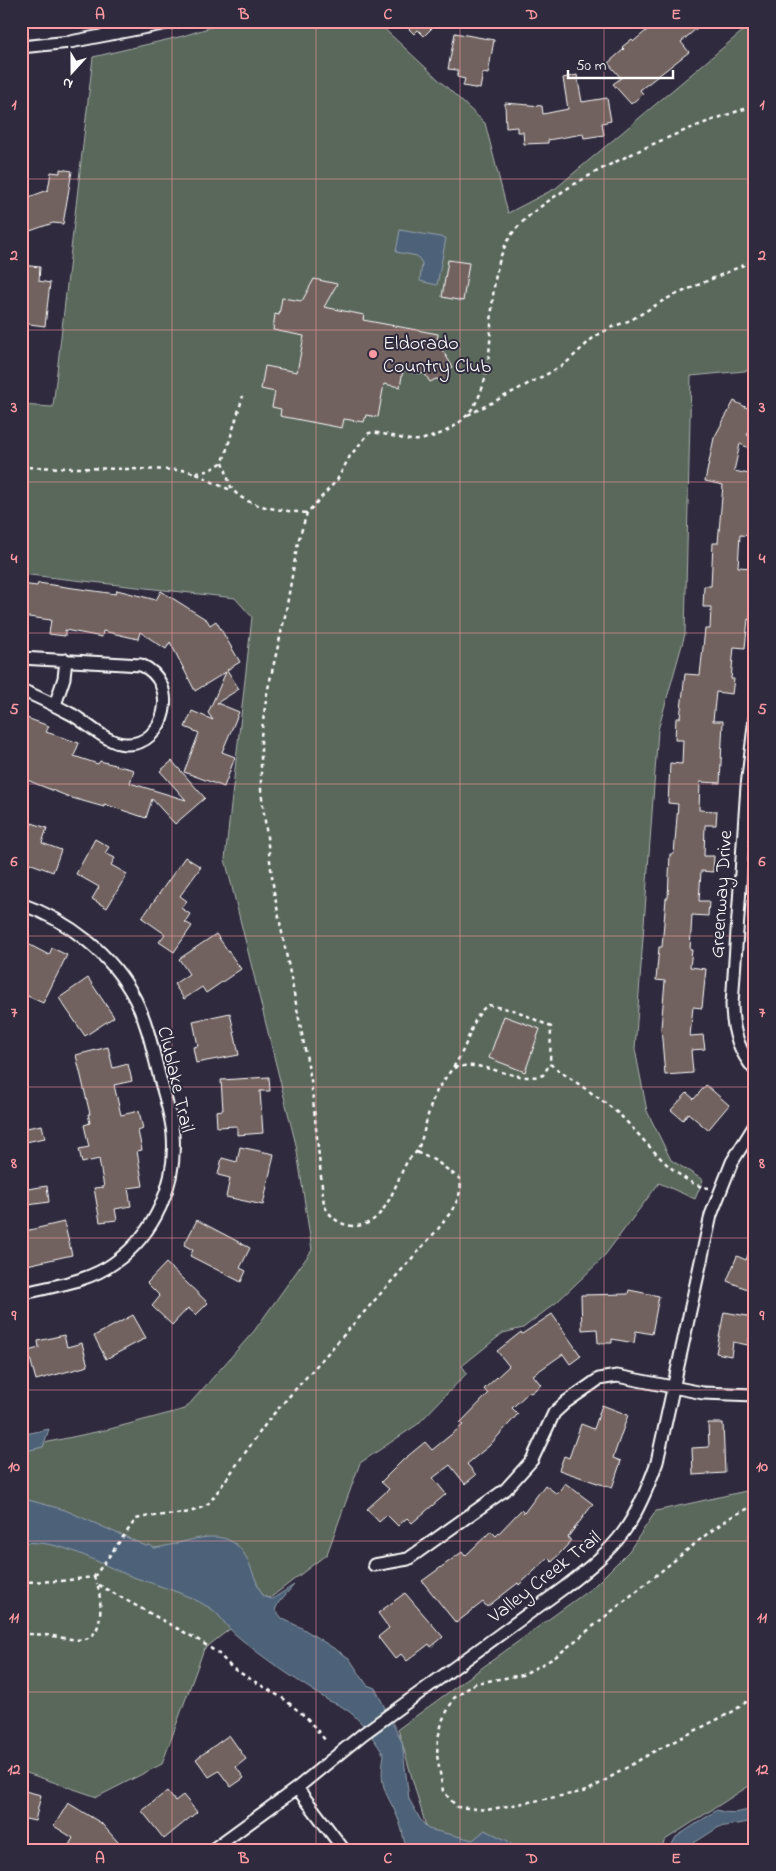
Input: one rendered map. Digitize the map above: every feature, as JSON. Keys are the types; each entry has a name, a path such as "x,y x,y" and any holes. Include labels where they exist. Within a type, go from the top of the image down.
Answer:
{"street":[{"path":"21,47 70,42 178,21"},
{"path":"21,658 134,664 154,671 161,681 164,704 161,719 151,736 140,742 127,744 112,740 55,705 21,690"},
{"path":"55,705 64,678 66,660"},
{"name":"Greenway Drive","path":"754,722 732,1004 736,1036 743,1053 755,1070"},
{"name":"Clublake Trail","path":"21,904 50,915 74,930 108,962 129,988 146,1026 171,1119 174,1144 172,1170 159,1210 143,1234 125,1254 91,1276 21,1294"},
{"name":"Valley Creek Trail","path":"212,1850 297,1788 363,1734 565,1587 619,1540 644,1497 657,1462 704,1241 720,1189 732,1162 755,1125"},
{"path":"374,1565 408,1559 506,1489 532,1460 554,1413 590,1384 609,1376 617,1376 703,1393 755,1394"},
{"path":"297,1788 344,1850"}],"path":[{"path":"453,1069 462,1066 478,1068 532,1079 543,1076 550,1064 551,1027 517,1011 488,1005 480,1010 453,1069 438,1089 416,1152 407,1162 392,1196 384,1207 367,1222 350,1226 339,1222 329,1215 324,1205 311,1080 274,892 261,790 263,711 288,603 298,542 307,513 337,480 350,456 369,434 380,432 397,438 422,440 447,431 477,404 482,392 490,356 491,306 495,276 506,242 521,221 593,172 666,139 755,106"},
{"path":"465,416 566,363 594,337 612,327 630,320 666,299 755,260"},
{"path":"232,490 223,462 244,396"},
{"path":"21,467 156,469 196,472 208,470 223,462"},
{"path":"196,472 220,487 232,490 241,497 256,504 282,511 307,513"},
{"path":"550,1064 621,1116 667,1164 703,1188 720,1189"},
{"path":"21,1582 61,1581 94,1577 136,1519 147,1516 197,1512 210,1502 270,1418 452,1211 461,1192 460,1178 436,1161 416,1152"},
{"path":"755,1505 731,1517 707,1534 554,1658 522,1675 476,1683 454,1698 443,1719 438,1738 437,1755 443,1791 457,1807 487,1810 588,1791 653,1752 732,1712 755,1696"},
{"path":"21,1634 46,1635 77,1641 87,1639 98,1627 101,1603 94,1577"},
{"path":"97,1584 200,1641 219,1654 232,1668 284,1699 306,1718 326,1741"}],"green space":[{"name":"Eldorado Country Club","path":"230,21 376,21 485,123 508,213 556,188 751,24 755,24 755,370 691,376 685,634 658,730 635,1049 647,1111 671,1160 703,1180 695,1199 659,1183 602,1259 557,1302 523,1328 503,1333 462,1366 467,1373 418,1424 360,1463 327,1554 204,1649 162,1764 97,1797 21,1771 21,1443 39,1444 110,1429 185,1409 254,1331 312,1250 296,1145 225,859 252,617 235,598 21,574 21,405 53,407 93,57 183,36"},
{"path":"755,1489 755,1782 665,1840 660,1850 502,1850 427,1830 398,1729 593,1587 629,1551 656,1511"}],"water":[{"path":"400,230 446,238 437,285 420,281 422,263 417,256 396,252"},
{"path":"49,1429 43,1447 21,1452 21,1435"},
{"path":"21,1498 65,1510 154,1548 204,1538 216,1537 228,1540 238,1546 246,1557 263,1596 272,1599 294,1585 279,1602 275,1610 283,1619 302,1628 349,1658 367,1685 375,1688 402,1742 409,1799 428,1829 473,1840 485,1830 508,1841 517,1850 409,1849 404,1841 397,1816 384,1786 382,1768 384,1755 367,1730 354,1716 281,1670 232,1632 214,1611 192,1598 133,1577 65,1548 36,1543 21,1543"},
{"path":"755,1808 755,1821 719,1827 694,1843 691,1850 672,1850 671,1846 676,1837 717,1810 736,1812"}],"building":[{"path":"401,21 439,21 424,36 418,30 414,34"},
{"path":"658,21 705,21 681,42 689,52 640,90 643,94 631,104 613,84 621,78 608,63 624,49 622,47 632,39 634,41"},
{"path":"455,33 494,40 488,74 483,73 480,89 463,86 465,79 457,77 458,70 448,69"},
{"path":"577,75 582,102 607,98 611,121 602,123 604,135 584,138 583,134 548,140 548,143 524,144 523,132 517,132 517,127 506,128 505,103 542,106 543,114 568,109 563,78"},
{"path":"60,169 72,171 63,224 53,223 24,233 21,225 21,200 48,190 51,172 60,173"},
{"path":"448,260 469,263 463,301 442,297"},
{"path":"21,265 40,267 39,281 50,283 45,326 21,323"},
{"name":"Eldorado Country Club","path":"314,279 337,284 324,307 364,315 363,320 438,334 437,342 453,367 448,370 446,381 436,379 430,382 425,374 403,370 400,387 384,384 378,417 366,415 364,422 344,419 342,428 280,416 281,409 272,407 275,392 261,389 265,366 297,372 304,336 273,330 275,314 279,315 282,298 302,301"},
{"path":"734,401 755,412 755,421 747,435 754,438 749,448 740,444 734,471 754,475 749,500 753,500 750,536 740,535 738,567 753,568 750,620 748,619 745,648 734,647 731,679 734,679 732,694 716,692 713,721 723,721 720,783 700,782 699,810 717,811 716,825 705,825 704,856 714,856 713,872 701,871 699,901 709,901 708,916 692,915 690,950 692,950 690,967 706,969 702,1008 693,1007 690,1036 703,1035 705,1049 691,1050 693,1073 665,1075 661,1028 665,981 656,980 659,947 662,947 666,898 668,898 670,854 674,854 678,804 668,803 670,763 682,764 683,740 675,740 676,718 680,718 685,674 700,675 705,629 710,629 711,607 703,607 704,586 711,586 713,543 718,543 723,485 705,481 714,438"},
{"path":"38,583 116,594 117,590 156,600 161,591 207,620 210,625 216,621 240,662 227,670 239,689 217,703 239,712 222,752 235,757 224,787 184,772 199,733 185,727 192,711 213,720 208,713 226,672 195,691 170,642 166,649 140,632 138,639 103,631 102,637 65,630 65,636 49,634 51,620 21,616 21,584 37,586"},
{"path":"21,716 49,726 46,732 79,743 74,756 98,764 100,761 134,770 130,783 186,800 160,771 172,761 205,798 175,824 152,799 146,818 104,804 104,807 72,798 34,783 21,777"},
{"path":"32,823 47,828 42,843 61,850 53,872 21,860 21,853"},
{"path":"95,839 109,847 105,853 115,858 111,865 127,874 107,908 92,899 99,887 76,874"},
{"path":"185,857 201,867 180,896 187,901 181,908 190,914 185,922 192,926 174,952 159,942 165,934 142,918"},
{"path":"216,934 241,969 206,993 202,987 184,999 174,984 189,974 179,959"},
{"path":"28,944 49,955 52,948 67,955 43,1003 21,993 21,957"},
{"path":"88,978 114,1017 85,1036 59,998"},
{"path":"230,1013 239,1055 196,1063 193,1047 198,1046 193,1021"},
{"path":"504,1016 540,1029 525,1072 489,1058"},
{"path":"108,1047 113,1068 128,1064 132,1081 114,1085 121,1115 139,1111 143,1129 138,1131 142,1150 137,1151 143,1186 128,1188 131,1206 115,1209 117,1220 100,1222 94,1188 104,1187 99,1159 82,1163 79,1149 89,1147 84,1125 90,1123 88,1114 90,1114 76,1055"},
{"path":"269,1077 270,1091 260,1091 263,1133 237,1135 237,1126 217,1127 216,1111 223,1110 221,1080"},
{"path":"706,1085 729,1105 708,1130 688,1113 683,1120 671,1110 687,1093 694,1099"},
{"path":"42,1125 45,1138 21,1143 21,1129"},
{"path":"240,1147 274,1154 263,1205 226,1197 230,1178 218,1175 222,1158 237,1162"},
{"path":"47,1186 49,1202 21,1206 21,1190"},
{"path":"197,1220 250,1248 240,1268 246,1271 241,1282 190,1256 193,1250 184,1245"},
{"path":"64,1222 72,1255 27,1265 25,1257 21,1258 21,1232"},
{"path":"754,1239 755,1292 727,1281 737,1256 746,1260"},
{"path":"166,1263 208,1303 196,1315 188,1308 172,1325 152,1306 160,1296 147,1283"},
{"path":"629,1290 659,1296 652,1334 636,1331 634,1343 612,1339 612,1343 598,1343 597,1329 582,1330 581,1295 628,1294"},
{"path":"724,1312 753,1317 748,1345 733,1342 731,1356 716,1353"},
{"path":"552,1314 581,1356 570,1364 563,1354 533,1375 541,1385 531,1393 529,1392 512,1408 518,1414 489,1446 467,1464 476,1475 465,1484 450,1465 433,1478 446,1494 412,1523 407,1518 398,1526 387,1515 379,1522 367,1509 389,1489 381,1482 425,1442 432,1450 463,1425 460,1423 488,1394 484,1389 509,1366 497,1351 521,1332 522,1334"},
{"path":"133,1315 146,1338 106,1359 94,1336"},
{"path":"64,1335 67,1347 82,1343 88,1366 36,1380 28,1351 39,1348 38,1341"},
{"path":"602,1405 628,1415 613,1458 621,1461 612,1488 559,1470 564,1456 569,1458 581,1424 594,1429"},
{"path":"708,1423 723,1423 725,1473 693,1475 692,1448 709,1447"},
{"path":"565,1483 593,1504 568,1537 571,1541 552,1562 548,1558 519,1585 518,1583 487,1607 483,1602 456,1623 422,1581 462,1552 465,1556 491,1531 496,1536 521,1510 524,1513 545,1485 557,1494"},
{"path":"405,1593 443,1637 431,1647 429,1644 407,1661 401,1654 395,1659 378,1637 389,1628 378,1613"},
{"path":"229,1735 246,1759 236,1767 244,1778 231,1787 219,1771 209,1777 196,1759"},
{"path":"21,1790 41,1795 35,1821 21,1818"},
{"path":"167,1791 175,1801 183,1795 197,1812 164,1839 142,1811"},
{"path":"68,1803 101,1823 125,1850 66,1850 73,1838 54,1826"}],"place":[{"name":"Eldorado Country Club","path":"373,354"}]}
